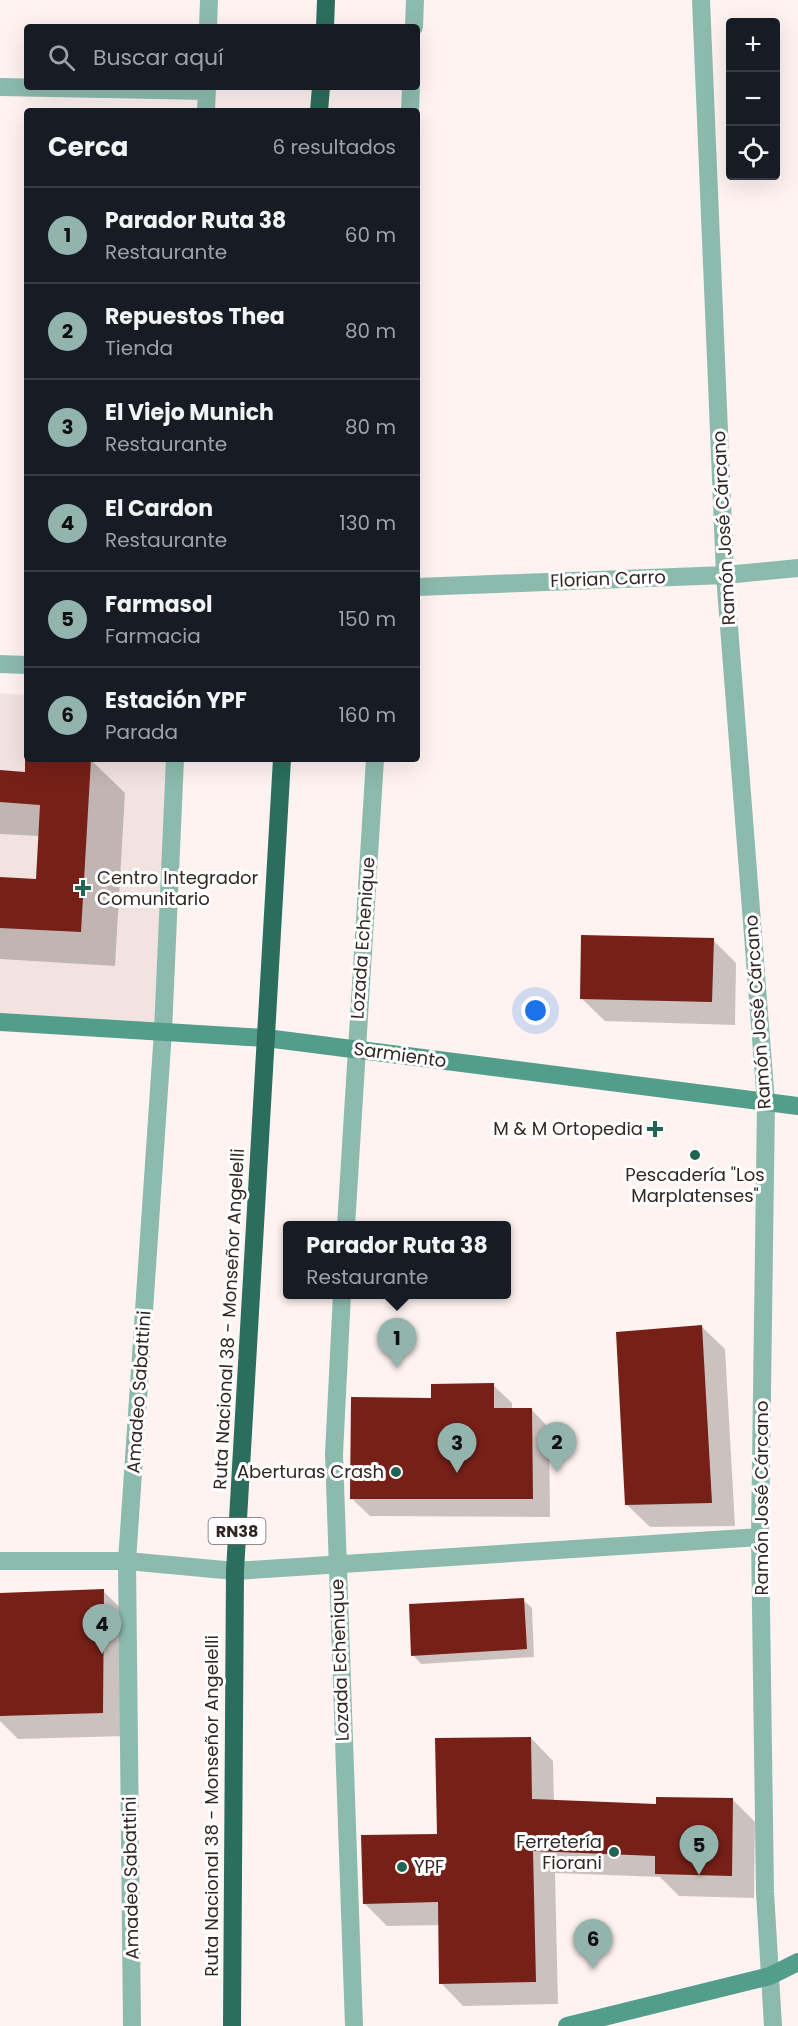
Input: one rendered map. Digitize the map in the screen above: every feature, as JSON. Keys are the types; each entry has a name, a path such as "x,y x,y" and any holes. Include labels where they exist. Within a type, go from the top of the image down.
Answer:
{"highway":[{"path":"325,24 326,0"},
{"path":"319,108 321,90"},
{"name":"Ruta Nacional 38 - Monseñor Angelelli","path":"232,2026 235,1571 282,762"}],"main road":[{"name":"Sarmiento","path":"0,1022 266,1038 798,1106"},
{"path":"567,2026 770,1976 798,1962"},
{"path":"770,1976 798,1976"}],"street":[{"path":"208,24 209,0"},
{"path":"414,24 415,0"},
{"name":"Ramón José Cárcano","path":"701,0 725,574 766,1103 760,1537 765,1892 773,2026"},
{"path":"0,87 24,87"},
{"path":"206,108 207,90"},
{"path":"410,108 411,90"},
{"name":"Florian Carro","path":"420,587 725,574 798,568"},
{"path":"0,664 24,665"},
{"name":"Amadeo Sabattini","path":"132,2026 127,1561 163,1031 175,762"},
{"name":"Lozada Echenique","path":"346,1221 375,762"},
{"name":"Lozada Echenique","path":"342,1299 334,1454 336,1566 354,2026"},
{"path":"0,1561 127,1561 235,1571 760,1537"}],"shaded area":[{"name":"Centro Integrador Comunitario","path":"0,693 24,695 24,762 169,762 163,1031 0,1017"}],"building":[{"path":"25,762 91,762 81,932 0,928 0,877 36,879 40,805 0,802 0,770 25,772"},
{"path":"581,935 714,938 712,1002 580,999"},
{"path":"702,1325 712,1503 625,1505 616,1332"},
{"path":"494,1383 494,1408 532,1408 533,1499 350,1499 351,1397 431,1398 431,1384"},
{"path":"104,1589 103,1713 0,1716 0,1593"},
{"path":"524,1598 527,1649 411,1656 409,1604"},
{"path":"531,1737 532,1799 656,1804 656,1797 733,1798 732,1876 655,1874 655,1856 533,1851 536,1982 439,1984 438,1902 363,1904 361,1835 437,1834 435,1738"}],"place":[{"name":"Centro Integrador Comunitario","path":"83,888"},
{"name":"M & M Ortopedia","path":"655,1129"},
{"name":"Pescadería \"Los Marplatenses\"","path":"695,1155"},
{"name":"Parador Ruta 38","path":"397,1368"},
{"name":"Aberturas Crash","path":"396,1472"},
{"name":"Repuestos Thea","path":"557,1472"},
{"name":"El Viejo Munich","path":"457,1473"},
{"name":"El Cardon","path":"102,1654"},
{"name":"Ferretería Fiorani","path":"614,1852"},
{"name":"YPF","path":"402,1867"},
{"name":"Farmasol","path":"699,1875"},
{"name":"Estación YPF","path":"593,1969"}]}
